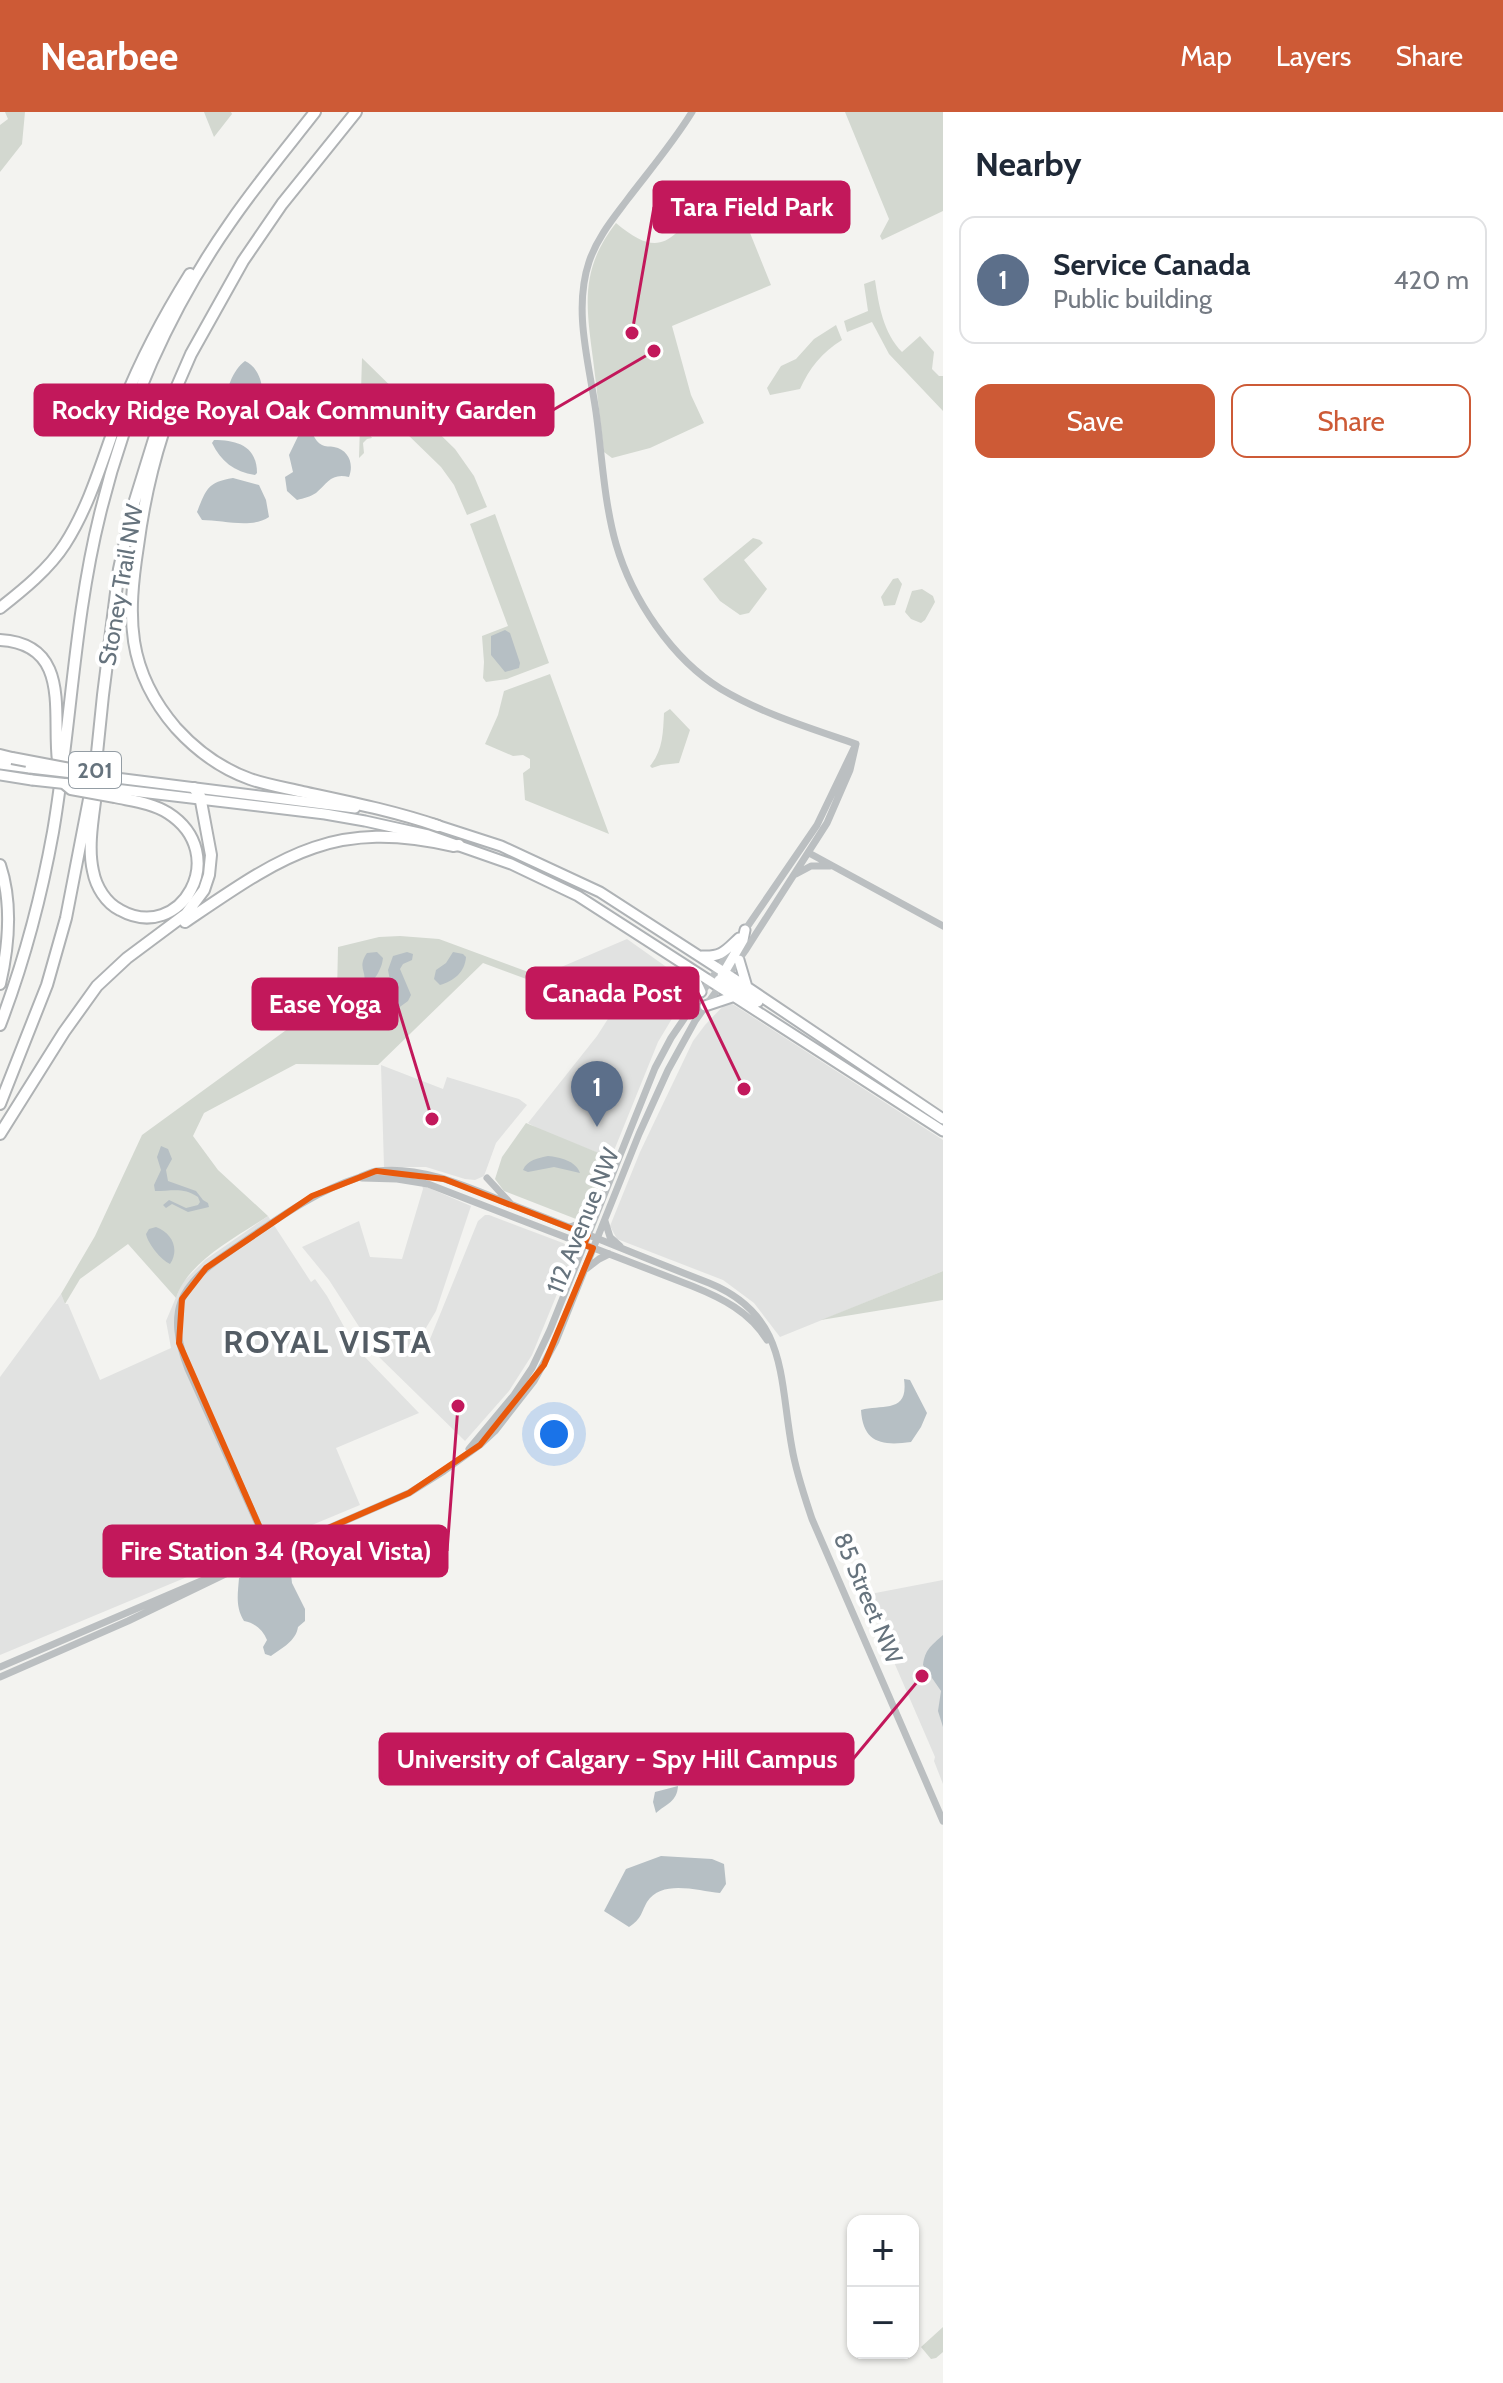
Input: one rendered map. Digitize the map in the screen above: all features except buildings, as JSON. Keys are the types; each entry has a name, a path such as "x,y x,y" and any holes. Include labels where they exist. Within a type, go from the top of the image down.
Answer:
{"highway":[{"name":"Stoney Trail NW","path":"0,1025 33,924 46,865 63,782 89,566 110,475 126,425 178,308 229,224 315,112"},
{"name":"Stoney Trail NW","path":"0,1104 47,985 66,918 96,763 119,569 140,480 154,439 198,340 243,261 282,204 356,112"},
{"path":"0,605 45,569 65,545 88,498 124,401 174,300 216,234 229,224"},
{"path":"168,407 147,494 130,597 137,657 160,707 181,733 205,755 248,778 373,806 438,826"},
{"path":"0,640 12,640 29,647 50,670 57,694 57,756 63,782 71,789 115,788 162,810 183,826 193,840 199,863 194,884 178,905 164,914 147,917 128,914 109,902 97,883 92,870 91,848 99,772 96,763"},
{"path":"0,755 70,769 76,774"},
{"path":"0,1134 87,998 118,966 192,908 204,890 211,855 201,799 194,788"},
{"path":"155,938 169,933 277,863 321,845 354,837 388,836 459,845"},
{"path":"0,865 8,912 7,948 0,984"}],"main road":[{"path":"0,764 76,774 115,788 352,819 418,832 511,864 578,896 690,967 747,987 943,1119"},
{"path":"0,775 63,782"},
{"path":"115,788 194,788 365,809 438,826 528,857 600,892 700,956 735,996 943,1131"},
{"path":"700,956 722,954 742,934"},
{"path":"720,978 743,940 742,934"},
{"path":"739,960 747,987"},
{"path":"690,967 701,992"},
{"path":"720,978 761,1004 773,1006"},
{"path":"705,1006 735,996"}],"street":[{"path":"692,112 597,242 584,281 584,336 616,545 650,619 695,669 719,688 749,704 856,744"},
{"path":"720,978 739,960 809,853 838,802 856,744"},
{"path":"742,934 817,825 856,744"},
{"path":"809,853 943,926"},
{"path":"794,875 811,866 834,866"},
{"name":"112 Avenue NW","path":"463,1456 503,1410 532,1368 655,1068 701,992 720,978"},
{"name":"112 Avenue NW","path":"0,1677 409,1493 480,1445 495,1431 534,1381 556,1341 662,1081 720,978"},
{"name":"85 Street NW","path":"356,1178 376,1171 414,1172 444,1179 720,1287 741,1301 761,1322 779,1359 793,1451 812,1519 943,1821"},
{"path":"271,1553 181,1350 177,1326 180,1305 190,1284 210,1265 312,1196 356,1178"},
{"name":"85 Street NW","path":"356,1178 428,1184 710,1294 754,1323 775,1356 782,1382"},
{"path":"487,1178 513,1206"},
{"path":"569,1228 587,1221 598,1209"},
{"path":"605,1221 610,1237 621,1248"},
{"path":"561,1235 574,1250 578,1261"},
{"path":"585,1271 610,1254"},
{"name":"112 Avenue NW","path":"0,1667 217,1573 246,1564"}],"highlighted area":[{"path":"376,1171 444,1179 588,1235 584,1245 593,1248 544,1365 480,1445 409,1493 271,1553 179,1343 182,1299 206,1268 312,1196"}],"shaded area":[{"path":"5,112 25,112 22,144 0,172 0,125 8,119"},
{"path":"204,112 231,112 232,114 214,137"},
{"path":"845,112 943,112 943,211 882,240 880,236 889,219"},
{"path":"701,207 727,224 746,223 771,285 672,326 691,395 704,423 650,448 612,458 604,452 589,321 588,288 596,256 616,223 643,241 663,242"},
{"path":"875,280 883,318 890,336 902,352 920,336 934,352 932,369 943,376 943,411 889,354 872,322 847,332 844,321 868,311 864,284"},
{"path":"836,325 842,340 817,362 800,389 770,395 767,388 781,366 796,359 814,339"},
{"path":"362,358 455,449 474,476 487,507 467,515 454,485 441,467 369,397 368,432 372,438 363,443 364,453 359,458"},
{"path":"245,361 256,371 262,385 261,401 255,414 230,411 225,406 230,381"},
{"path":"307,424 319,443 347,454 350,472 349,477 334,478 314,494 297,500 287,491 285,477 293,472 289,455 303,426"},
{"path":"214,440 244,446 254,456 257,473 247,474 229,465 212,443"},
{"path":"233,478 259,485 269,517 254,523 202,520 197,512 209,488"},
{"path":"495,514 549,663 507,679 486,682 483,678 482,636 508,626 470,524"},
{"path":"753,538 763,543 744,560 767,589 749,613 740,615 720,601 703,579"},
{"path":"898,578 902,584 895,605 884,606 881,597 893,579"},
{"path":"922,589 933,596 935,602 921,623 905,612 912,591"},
{"path":"505,630 510,633 520,663 519,668 505,672 491,655 491,636"},
{"path":"550,674 609,834 525,800 523,773 530,768 530,759 523,755 513,756 485,744 498,715 504,691"},
{"path":"670,709 690,730 679,763 652,768 650,766 662,741 664,713"},
{"path":"379,937 439,939 590,995 586,1001 483,963 378,1065 296,1064 204,1113 193,1136 218,1170 268,1216 202,1261 182,1285 176,1298 128,1244 80,1279 65,1304 61,1294 95,1236 142,1135 337,993 338,947"},
{"path":"627,939 691,987 658,1042 611,1158 528,1123 613,1011 590,995 540,976"},
{"path":"377,952 383,958 378,973 362,997 361,1007 365,1016 373,1022 381,1019 394,1001 388,970 393,956 407,952 413,954 412,960 400,969 411,995 408,1001 386,1017 378,1029 368,1030 355,1024 352,1007 365,977 362,967 364,958 367,953"},
{"path":"453,952 466,957 463,967 454,978 440,985 434,979 436,970 446,963"},
{"path":"728,1001 943,1140 943,1271 780,1337 754,1303 723,1280 617,1239 610,1226 640,1152 693,1041"},
{"path":"381,1065 443,1089 447,1077 519,1099 527,1105 496,1143 484,1176 475,1180 426,1167 384,1167"},
{"path":"526,1123 611,1158 587,1215 576,1219 504,1191 495,1179 502,1157"},
{"path":"161,1146 168,1149 172,1159 166,1170 168,1181 196,1191 209,1207 188,1212 172,1204 166,1208 163,1205 169,1200 186,1208 200,1202 198,1197 188,1192 155,1191 154,1185 161,1170 157,1157"},
{"path":"548,1156 571,1163 580,1173 554,1167 528,1172 523,1170 530,1162"},
{"path":"422,1185 471,1206 436,1311 420,1338 428,1344 478,1221 485,1215 563,1243 573,1255 532,1355 509,1391 465,1441 378,1356 329,1280 302,1247 359,1221 370,1257 402,1259"},
{"path":"268,1216 311,1282 315,1279 327,1296 363,1355 419,1413 336,1448 360,1505 0,1655 0,1377 61,1294 100,1380 171,1348 166,1321 182,1283 205,1260"},
{"path":"156,1227 173,1242 174,1253 170,1264 147,1238 149,1229"},
{"path":"943,1271 943,1300 821,1320"},
{"path":"904,1379 910,1380 927,1413 921,1427 911,1442 876,1440 866,1429 861,1410 898,1403 904,1390"},
{"path":"289,1556 292,1583 305,1609 305,1621 291,1640 271,1656 265,1654 263,1647 267,1640 263,1633 241,1616 239,1578"},
{"path":"943,1580 943,1784 935,1757 865,1595"},
{"path":"943,1635 943,1727 938,1711 941,1691 923,1665 927,1651"},
{"path":"678,1786 673,1799 656,1813 653,1802 655,1792"},
{"path":"661,1856 712,1859 724,1864 726,1884 720,1893 680,1888 662,1891 647,1902 639,1919 629,1927 604,1911 626,1869"},
{"path":"943,2327 943,2352 931,2359 921,2347"}],"place":[{"name":"Tara Field Park","path":"632,333"},
{"name":"Rocky Ridge Royal Oak Community Garden","path":"654,351"},
{"name":"Canada Post","path":"744,1089"},
{"name":"Ease Yoga","path":"432,1119"},
{"name":"Service Canada","path":"597,1127"},
{"name":"Fire Station 34 (Royal Vista)","path":"458,1406"},
{"name":"University of Calgary - Spy Hill Campus","path":"922,1676"}],"district":[{"name":"ROYAL VISTA","path":"328,1342"}]}
